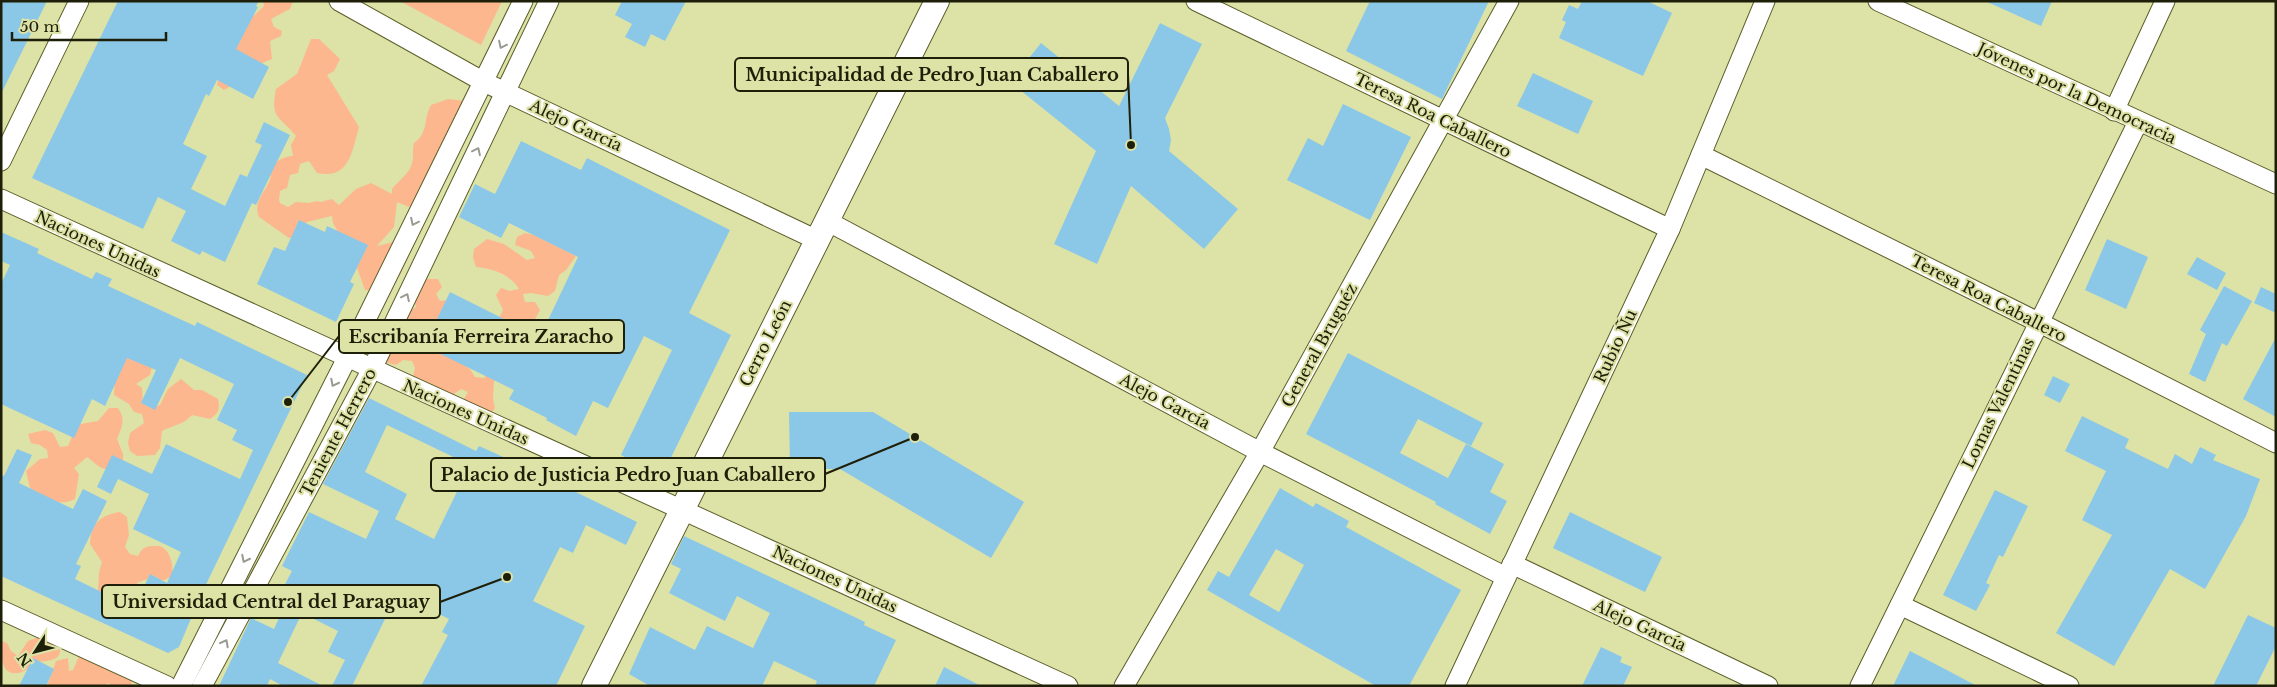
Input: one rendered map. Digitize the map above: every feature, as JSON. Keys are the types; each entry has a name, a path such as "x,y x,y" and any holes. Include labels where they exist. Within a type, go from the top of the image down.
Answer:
{"street":[{"path":"1,161 79,1"},
{"name":"Alejo García","path":"340,1 484,82 822,230 1260,452 1509,570 1768,686"},
{"name":"Teniente Herrero","path":"180,686 347,358 523,1"},
{"name":"Teniente Herrero","path":"202,686 372,369 549,1"},
{"name":"Cerro León","path":"594,686 937,1"},
{"name":"Teresa Roa Caballero","path":"1196,1 1670,229"},
{"name":"General Bruguéz","path":"1124,686 1260,452 1509,1"},
{"name":"Rubio Ñu","path":"1455,686 1670,229 1765,1"},
{"name":"Jóvenes por la Democracia","path":"1878,1 2276,184"},
{"path":"2114,111 2165,1"},
{"name":"Lomas Valentinas","path":"1860,686 2138,122"},
{"name":"Teresa Roa Caballero","path":"1702,155 2276,443"},
{"name":"Naciones Unidas","path":"1,199 1068,686"},
{"path":"424,202 448,212"},
{"path":"258,534 278,544"},
{"path":"1900,604 2069,686"},
{"path":"1,610 167,686"}],"shaded area":[{"path":"263,1 293,1 290,9 271,19 274,27 282,31 281,36 270,41 272,59 257,65 235,84 224,90 217,85 218,80 248,21 264,6"},
{"path":"400,1 502,1 481,45"},
{"path":"311,39 319,39 340,59 334,71 327,75 359,127 348,162 343,168 328,174 317,173 309,161 300,164 298,173 290,175 287,188 280,191 279,200 280,203 288,207 296,202 321,202 332,199 339,205 356,189 371,183 392,194 392,189 411,167 414,143 422,135 431,105 448,99 465,101 417,202 409,207 397,202 394,227 377,246 393,242 404,259 403,268 393,282 375,290 365,290 356,265 333,223 332,216 307,222 297,236 289,238 259,217 257,211 259,201 271,176 270,169 278,161 293,156 291,145 296,136 275,112 274,99 276,89 297,74"},
{"path":"525,233 534,235 576,256 566,270 559,275 555,291 548,296 531,293 523,294 525,302 535,302 540,310 532,325 530,334 503,378 494,381 493,399 495,408 489,416 466,408 464,399 468,392 461,389 447,399 413,377 415,368 412,361 403,360 396,365 388,363 380,348 402,316 416,307 412,291 421,279 438,279 442,287 436,294 440,301 449,300 437,341 421,336 418,344 426,350 433,346 470,369 475,377 484,378 490,371 499,318 503,310 496,295 501,288 510,291 519,289 516,284 501,273 476,267 473,258 474,249 487,239 504,244 527,260 535,258 531,251 515,245 517,237"},
{"path":"116,352 152,367 150,375 136,384 142,388 143,404 151,407 160,405 168,389 181,379 194,390 202,390 218,399 219,408 217,413 210,419 192,415 181,423 162,431 160,448 155,455 137,456 130,451 128,443 130,433 144,423 142,414 134,412 129,404 114,395"},
{"path":"109,408 118,408 122,416 122,427 117,439 123,454 123,463 104,469 87,457 74,468 79,474 75,499 69,501 57,502 30,488 26,471 40,459 48,458 47,450 40,445 31,443 28,434 45,430 53,433 60,447 68,446 75,430 81,424 98,421"},
{"path":"120,512 127,517 129,535 125,547 130,554 138,556 144,548 160,546 169,554 172,567 172,576 164,580 155,577 137,583 134,588 132,603 128,606 98,591 102,562 90,544 92,531 98,521 107,515"},
{"path":"44,635 60,646 60,652 56,658 35,663 22,672 9,672 6,669 2,659 1,641 7,643 11,651 18,656 28,641"},
{"path":"80,654 131,679 132,686 113,686 108,683 105,686 47,686 56,661 68,658 69,671 73,670"}],"building":[{"path":"1,1 47,1 1,94"},
{"path":"118,1 259,1 256,6 258,7 236,49 269,67 253,99 217,80 209,96 206,94 183,144 207,156 191,189 225,206 240,174 247,177 262,145 255,142 264,122 290,135 256,205 252,203 225,262 202,251 200,255 171,241 186,211 158,197 143,229 32,178"},
{"path":"622,1 686,1 665,41 651,34 645,47 625,37 632,24 615,15"},
{"path":"1370,1 1489,1 1442,99 1346,51"},
{"path":"1582,1 1647,1 1672,13 1643,76 1559,38 1566,22 1562,20 1569,5 1578,9"},
{"path":"1985,1 2052,1 2041,26"},
{"path":"1160,23 1202,44 1165,118 1171,140 1169,151 1238,209 1204,249 1131,186 1097,264 1054,244 1096,151 1010,82 1041,43 1119,106"},
{"path":"1533,73 1593,101 1578,134 1517,106"},
{"path":"1343,104 1411,137 1370,220 1287,180 1308,138 1323,146"},
{"path":"521,141 581,170 587,158 730,230 689,313 731,335 662,476 621,455 672,350 644,336 608,408 593,401 576,436 546,420 547,418 509,399 514,390 424,346 450,292 540,337 578,257 509,223 501,238 459,217 475,184 495,194"},
{"path":"299,220 325,232 327,226 368,245 350,282 354,284 336,322 257,284 274,247 285,251"},
{"path":"1,232 39,249 37,253 92,279 96,272 112,279 108,286 195,326 197,322 307,375 200,597 179,647 168,653 1,576 1,475 4,476 17,449 32,455 19,483 73,509 83,489 107,501 76,564 81,566 75,579 134,608 150,574 167,583 181,552 133,529 149,494 118,479 111,494 97,487 112,455 152,474 166,444 240,479 253,450 232,440 237,430 217,420 234,384 180,358 155,410 141,403 156,370 127,358 105,406 92,399 74,438 1,404 1,284 10,265 1,261"},
{"path":"2107,239 2148,257 2126,309 2085,290"},
{"path":"2197,257 2226,273 2217,290 2187,274"},
{"path":"2224,286 2252,301 2227,346 2222,343 2205,382 2189,374 2206,334 2200,330"},
{"path":"2261,287 2276,294 2276,313 2254,303"},
{"path":"2276,337 2276,417 2243,399"},
{"path":"1348,353 1483,423 1471,446 1418,419 1400,453 1448,478 1466,444 1504,464 1490,492 1507,501 1490,534 1435,504 1436,502 1306,434"},
{"path":"2053,376 2070,384 2060,403 2044,395"},
{"path":"369,398 476,451 479,446 637,522 626,545 586,525 573,553 560,547 533,601 585,626 556,686 421,686 448,635 442,632 449,619 402,595 390,619 386,617 352,686 332,686 345,660 328,652 338,631 302,613 278,663 323,686 283,686 270,679 267,686 219,686 251,618 274,629 289,596 281,592 292,571 282,566 309,512 366,539 379,511 323,484","holes":["387,425 470,465 434,539 395,519 407,494 365,472"]},
{"path":"789,412 873,412 1024,502 991,558 840,469 790,469"},
{"path":"2082,416 2129,439 2125,448 2168,469 2175,454 2192,464 2200,447 2216,455 2213,460 2260,479 2246,516 2205,589 2170,569 2114,666 2056,633 2112,535 2082,520 2106,471 2065,451"},
{"path":"1280,488 1313,507 1316,503 1349,521 1346,527 1461,590 1409,686 1376,686 1207,590 1218,571 1229,577","holes":["1276,549 1304,565 1279,612 1249,595"]},
{"path":"1995,490 2028,506 2003,557 1999,555 1986,583 1990,585 1976,611 1943,595"},
{"path":"1570,512 1662,557 1645,592 1553,548"},
{"path":"684,536 865,622 864,625 896,640 874,686 815,686 817,681 774,661 762,686 650,686 629,674 650,627 695,650 707,626 753,648 770,613 737,596 725,621 669,593 681,569 671,564"},
{"path":"2248,615 2276,628 2276,646 2256,686 2213,686"},
{"path":"1601,647 1622,657 1620,662 1632,667 1623,686 1582,686"},
{"path":"1910,651 1941,667 1977,686 1893,686"},
{"path":"33,658 54,669 46,686 19,686"},
{"path":"944,667 981,686 935,686"}],"place":[{"name":"Municipalidad de Pedro Juan Caballero","path":"1131,145"},
{"name":"Escribanía Ferreira Zaracho","path":"288,402"},
{"name":"Palacio de Justicia Pedro Juan Caballero","path":"915,437"},
{"name":"Universidad Central del Paraguay","path":"507,577"}]}
